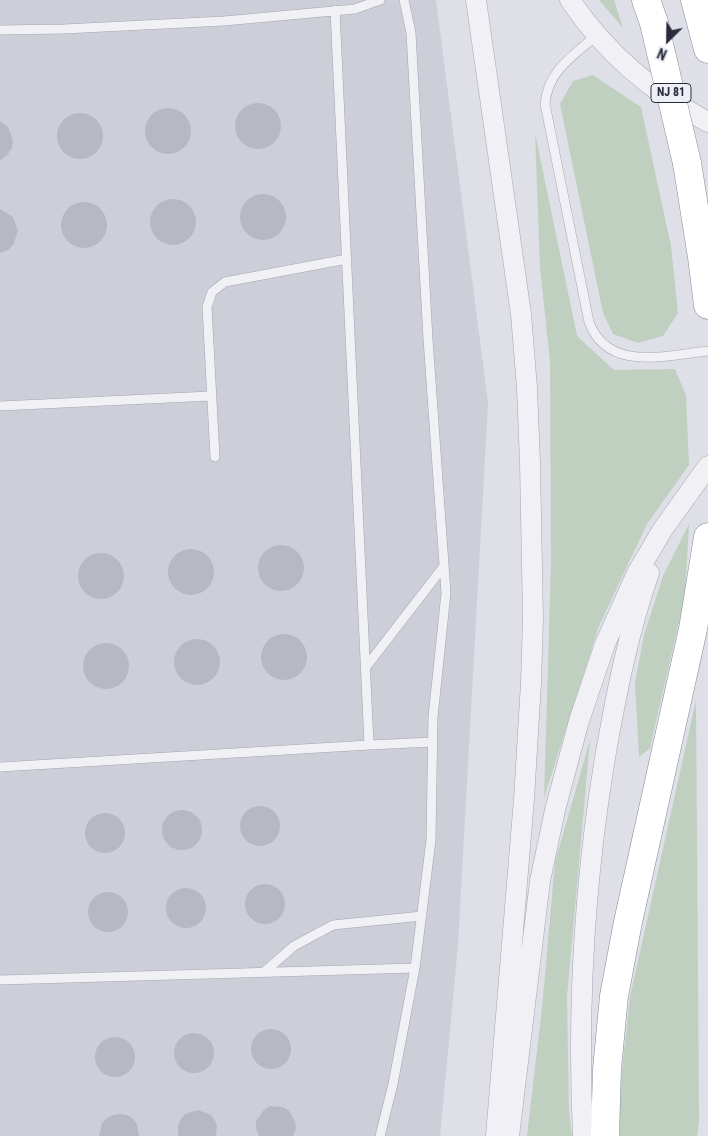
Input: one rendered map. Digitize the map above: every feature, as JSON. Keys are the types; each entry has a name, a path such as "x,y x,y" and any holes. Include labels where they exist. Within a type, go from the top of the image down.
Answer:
{"highway":[{"path":"695,0 708,49"},
{"name":"NJ 81","path":"650,8 686,163 708,304"},
{"path":"605,1136 607,1070 614,996 628,922 693,629 708,537"}],"street":[{"path":"476,0 520,307 527,388 530,463 531,683 524,799 496,1136"},
{"path":"565,0 623,62 655,89 690,113 708,122"},
{"path":"570,0 597,35"},
{"path":"655,89 681,100 708,107"},
{"path":"509,1136 540,881 549,834 578,721 609,635 637,573 679,505 708,466"},
{"path":"583,1136 580,1047 581,984 587,892 598,803 615,698 632,625 657,551 679,505"}],"lane":[{"path":"0,30 64,30 224,21 354,8 380,0"},
{"path":"380,1136 393,1084 416,968 431,840 433,718 446,593 427,329 411,33 404,0"},
{"path":"335,10 369,746"},
{"path":"597,35 554,74 549,84 545,104 590,322 594,333 602,343 620,354 643,357 708,351"},
{"path":"214,457 207,307 212,292 225,282 347,259"},
{"path":"0,406 211,396"},
{"path":"366,668 444,566"},
{"path":"0,767 433,742"},
{"path":"264,972 294,946 333,925 422,916"},
{"path":"0,980 416,968"}],"shaded area":[{"path":"0,0 436,0 488,403 458,945 440,1136 0,1136"}],"green space":[{"path":"599,0 614,0 623,28"},
{"path":"593,75 641,107 671,246 678,313 663,336 638,343 613,334 603,313 560,104 573,81"},
{"path":"535,133 577,336 614,370 675,369 686,395 689,465 647,524 599,626 544,798 551,562 550,362 540,267"},
{"path":"689,524 685,596 650,748 639,757 635,683 644,635 663,576"},
{"path":"696,700 699,1122 697,1136 620,1136 619,1099 630,997"},
{"path":"590,740 567,997 569,1111 572,1136 527,1136 542,1008 555,862"}],"building":[{"path":"258,103 271,107 277,113 281,126 277,139 271,145 258,149 245,145 239,139 235,126 239,113 245,107"},
{"path":"168,108 181,112 187,118 191,131 187,144 181,150 168,154 155,150 149,144 145,131 149,118 155,112"},
{"path":"80,113 93,117 99,123 103,136 99,149 93,155 80,159 67,155 61,149 57,136 61,123 67,117"},
{"path":"0,121 8,127 13,141 12,148 0,161"},
{"path":"263,194 276,198 282,204 286,217 282,230 276,236 263,240 250,236 244,230 240,217 244,204 250,198"},
{"path":"173,199 186,203 192,209 196,222 192,235 186,241 173,245 160,241 154,235 150,222 154,209 160,203"},
{"path":"84,202 97,206 103,212 107,225 103,238 97,244 84,248 71,244 65,238 61,225 65,212 71,206"},
{"path":"0,209 13,217 18,231 13,245 8,250 0,253"},
{"path":"281,545 294,549 300,555 304,568 300,581 294,587 281,591 268,587 262,581 258,568 262,555 268,549"},
{"path":"191,549 204,553 210,559 214,572 210,585 204,591 191,595 178,591 172,585 168,572 172,559 178,553"},
{"path":"101,553 114,557 120,563 124,576 120,589 114,595 101,599 88,595 82,589 78,576 82,563 88,557"},
{"path":"284,634 297,638 303,644 307,657 303,670 297,676 284,680 271,676 265,670 261,657 265,644 271,638"},
{"path":"197,639 210,643 216,649 220,662 216,675 210,681 197,685 184,681 178,675 174,662 178,649 184,643"},
{"path":"106,643 119,647 125,653 129,666 125,679 119,685 106,689 93,685 87,679 83,666 87,653 93,647"},
{"path":"256,806 264,806 271,809 277,815 280,826 277,837 271,843 264,846 256,846 249,843 243,837 240,830 240,822 243,815 249,809"},
{"path":"178,810 186,810 193,813 199,819 202,830 199,841 193,847 186,850 178,850 171,847 165,841 162,834 162,826 165,819 171,813"},
{"path":"101,813 109,813 116,816 122,822 125,833 122,844 116,850 109,853 101,853 94,850 88,844 85,837 85,829 88,822 94,816"},
{"path":"261,884 269,884 276,887 282,893 285,904 282,915 276,921 269,924 261,924 254,921 248,915 245,908 245,900 248,893 254,887"},
{"path":"182,888 190,888 197,891 203,897 206,908 203,919 197,925 190,928 182,928 175,925 169,919 166,912 166,904 169,897 175,891"},
{"path":"104,892 112,892 119,895 125,901 128,912 125,923 119,929 112,932 104,932 97,929 91,923 88,916 88,908 91,901 97,895"},
{"path":"267,1029 275,1029 282,1032 288,1038 291,1049 288,1060 282,1066 275,1069 267,1069 260,1066 254,1060 251,1053 251,1045 254,1038 260,1032"},
{"path":"190,1033 198,1033 205,1036 211,1042 214,1053 211,1064 205,1070 198,1073 190,1073 183,1070 177,1064 174,1057 174,1049 177,1042 183,1036"},
{"path":"111,1037 119,1037 126,1040 132,1046 135,1057 132,1068 126,1074 119,1077 111,1077 104,1074 98,1068 95,1061 95,1053 98,1046 104,1040"},
{"path":"270,1106 283,1107 289,1111 296,1128 293,1136 259,1136 256,1121 264,1110"},
{"path":"198,1110 211,1115 217,1126 216,1136 178,1136 178,1125 181,1119 185,1114"},
{"path":"113,1115 127,1115 133,1119 137,1124 139,1136 99,1136 102,1123"}]}
